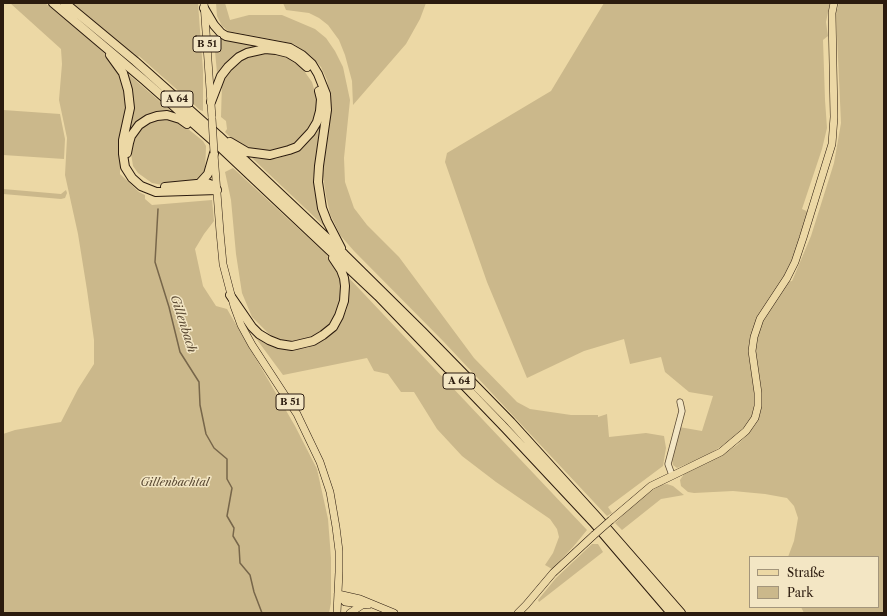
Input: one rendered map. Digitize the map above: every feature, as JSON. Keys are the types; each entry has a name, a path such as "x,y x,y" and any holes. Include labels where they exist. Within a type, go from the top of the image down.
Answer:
{"highway":[{"name":"A 64","path":"53,3 144,80 218,151 322,243 378,296 510,433 593,522 671,613"},
{"name":"A 64","path":"65,3 135,61 219,136 344,254 423,332 510,422 615,536 681,613"},
{"path":"204,5 214,25 221,33 226,36 290,48 302,55 312,64 318,74 326,94 327,110 318,182 322,208 344,254"},
{"path":"98,40 120,68 126,81 130,108 123,140 123,154 125,167 132,178 141,186 156,192 217,190"},
{"path":"211,102 221,76 228,67 239,57 257,50 276,50 288,53 306,66 314,75 318,85 321,99 317,122 312,132 304,141 289,150 270,155 247,152 219,136"},
{"path":"199,184 208,174 218,151 183,121 170,116 160,115 148,119 134,131 129,143 128,154 131,167 140,179 150,184 163,187 211,184 217,190"},
{"path":"230,295 252,327 259,334 269,340 279,344 292,346 313,341 324,335 333,327 342,309 345,293 344,278 341,270 322,243"}],"main road":[{"path":"518,613 526,606 553,573 651,486 721,452 746,431 755,418 758,406 758,393 752,351 754,337 760,319 787,278 794,262 803,238 832,144 834,117 832,13 834,3"},
{"name":"B 51","path":"204,5 212,118 218,151 217,190 222,256 230,295 237,316 246,335 292,404 314,449 325,476 330,492 339,551 338,594 335,613"},
{"name":"B 51","path":"335,613 336,566 339,551"},
{"path":"338,594 345,602 375,606"},
{"path":"338,594 360,599 394,613"},
{"path":"350,613 362,604"}],"street":[{"path":"672,475 668,464 682,411 680,402"}],"green space":[{"name":"Gillenbachtal","path":"10,3 45,3 94,43 110,59 119,71 127,97 126,115 120,141 120,174 139,192 145,195 145,199 152,205 212,200 214,221 195,249 203,286 216,306 227,309 295,426 317,469 328,519 331,558 331,603 329,613 3,613 3,434 15,430 61,422 78,389 94,364 94,340 87,290 78,234 65,175 67,138 59,100 62,64 61,49"},
{"path":"73,3 198,3 203,71 203,111 139,56 137,58"},
{"path":"216,3 225,3 230,20 249,15 282,15 315,29 326,38 343,67 350,100 344,158 345,182 354,208 367,225 399,257 474,358 517,402 530,409 571,415 598,415 598,417 607,414 609,437 646,433 664,436 666,448 663,466 608,507 612,513 607,516 444,342 340,235 330,214 323,176 330,98 327,80 321,67 311,56 294,44 228,31 222,26 217,16"},
{"path":"283,3 426,3 420,19 406,44 353,105 352,81 339,40 328,25 319,18 309,13 286,10"},
{"path":"604,3 830,3 826,22 828,36 823,40 827,128 822,149 802,209 811,213 785,282 792,281 811,236 834,163 841,123 836,13 839,3 884,3 884,613 804,613 802,608 879,608 879,556 788,556 794,541 798,518 794,506 787,498 733,491 694,493 688,492 681,486 680,480 684,474 724,454 737,445 758,421 762,406 759,376 753,373 755,400 751,418 743,428 729,441 708,455 677,468 673,465 672,460 679,427 702,431 713,396 689,392 665,372 661,357 630,364 624,339 584,351 527,378 487,282 445,162 447,153 551,91"},
{"path":"216,38 259,45 259,47 242,52 230,59 217,73 214,40"},
{"path":"264,54 276,54 287,58 302,68 312,82 317,99 313,122 299,141 278,152 254,151 232,139 225,132 227,129 226,121 221,117 222,82 225,76 242,60"},
{"path":"125,71 173,113 161,113 126,136 131,117"},
{"path":"3,110 60,114 65,139 64,159 3,155"},
{"path":"164,117 182,124 203,141 206,146 205,173 196,182 162,185 152,183 138,173 133,166 130,147 132,138 145,123"},
{"path":"320,122 323,122 313,179 315,194 324,226 251,157 259,159 276,159 301,150 310,140"},
{"path":"233,168 326,254 338,273 342,285 339,308 327,327 317,335 305,340 280,340 272,337 252,317 242,293 236,254 231,200 225,172"},
{"path":"3,189 61,194 66,190 67,193 65,198 61,199 3,194"},
{"path":"348,277 587,530 552,569 545,565 553,553 559,537 557,529 550,519 496,482 462,456 437,429 414,392 401,392 388,374 374,371 367,358 283,375 255,337 266,344 280,349 307,348 327,338 341,322 347,309 349,293"},
{"path":"667,484 673,486 684,495 661,499 622,530 615,523 637,501 661,485"},
{"path":"592,544 598,544 603,552 539,602 538,600 556,578"}],"waterway":[{"name":"Gillenbach","path":"158,209 155,262 169,307 180,352 199,382 200,405 206,434 214,448 227,459 227,479 232,488 227,516 234,528 233,536 239,546 240,563 250,575 254,592 262,613"}]}
